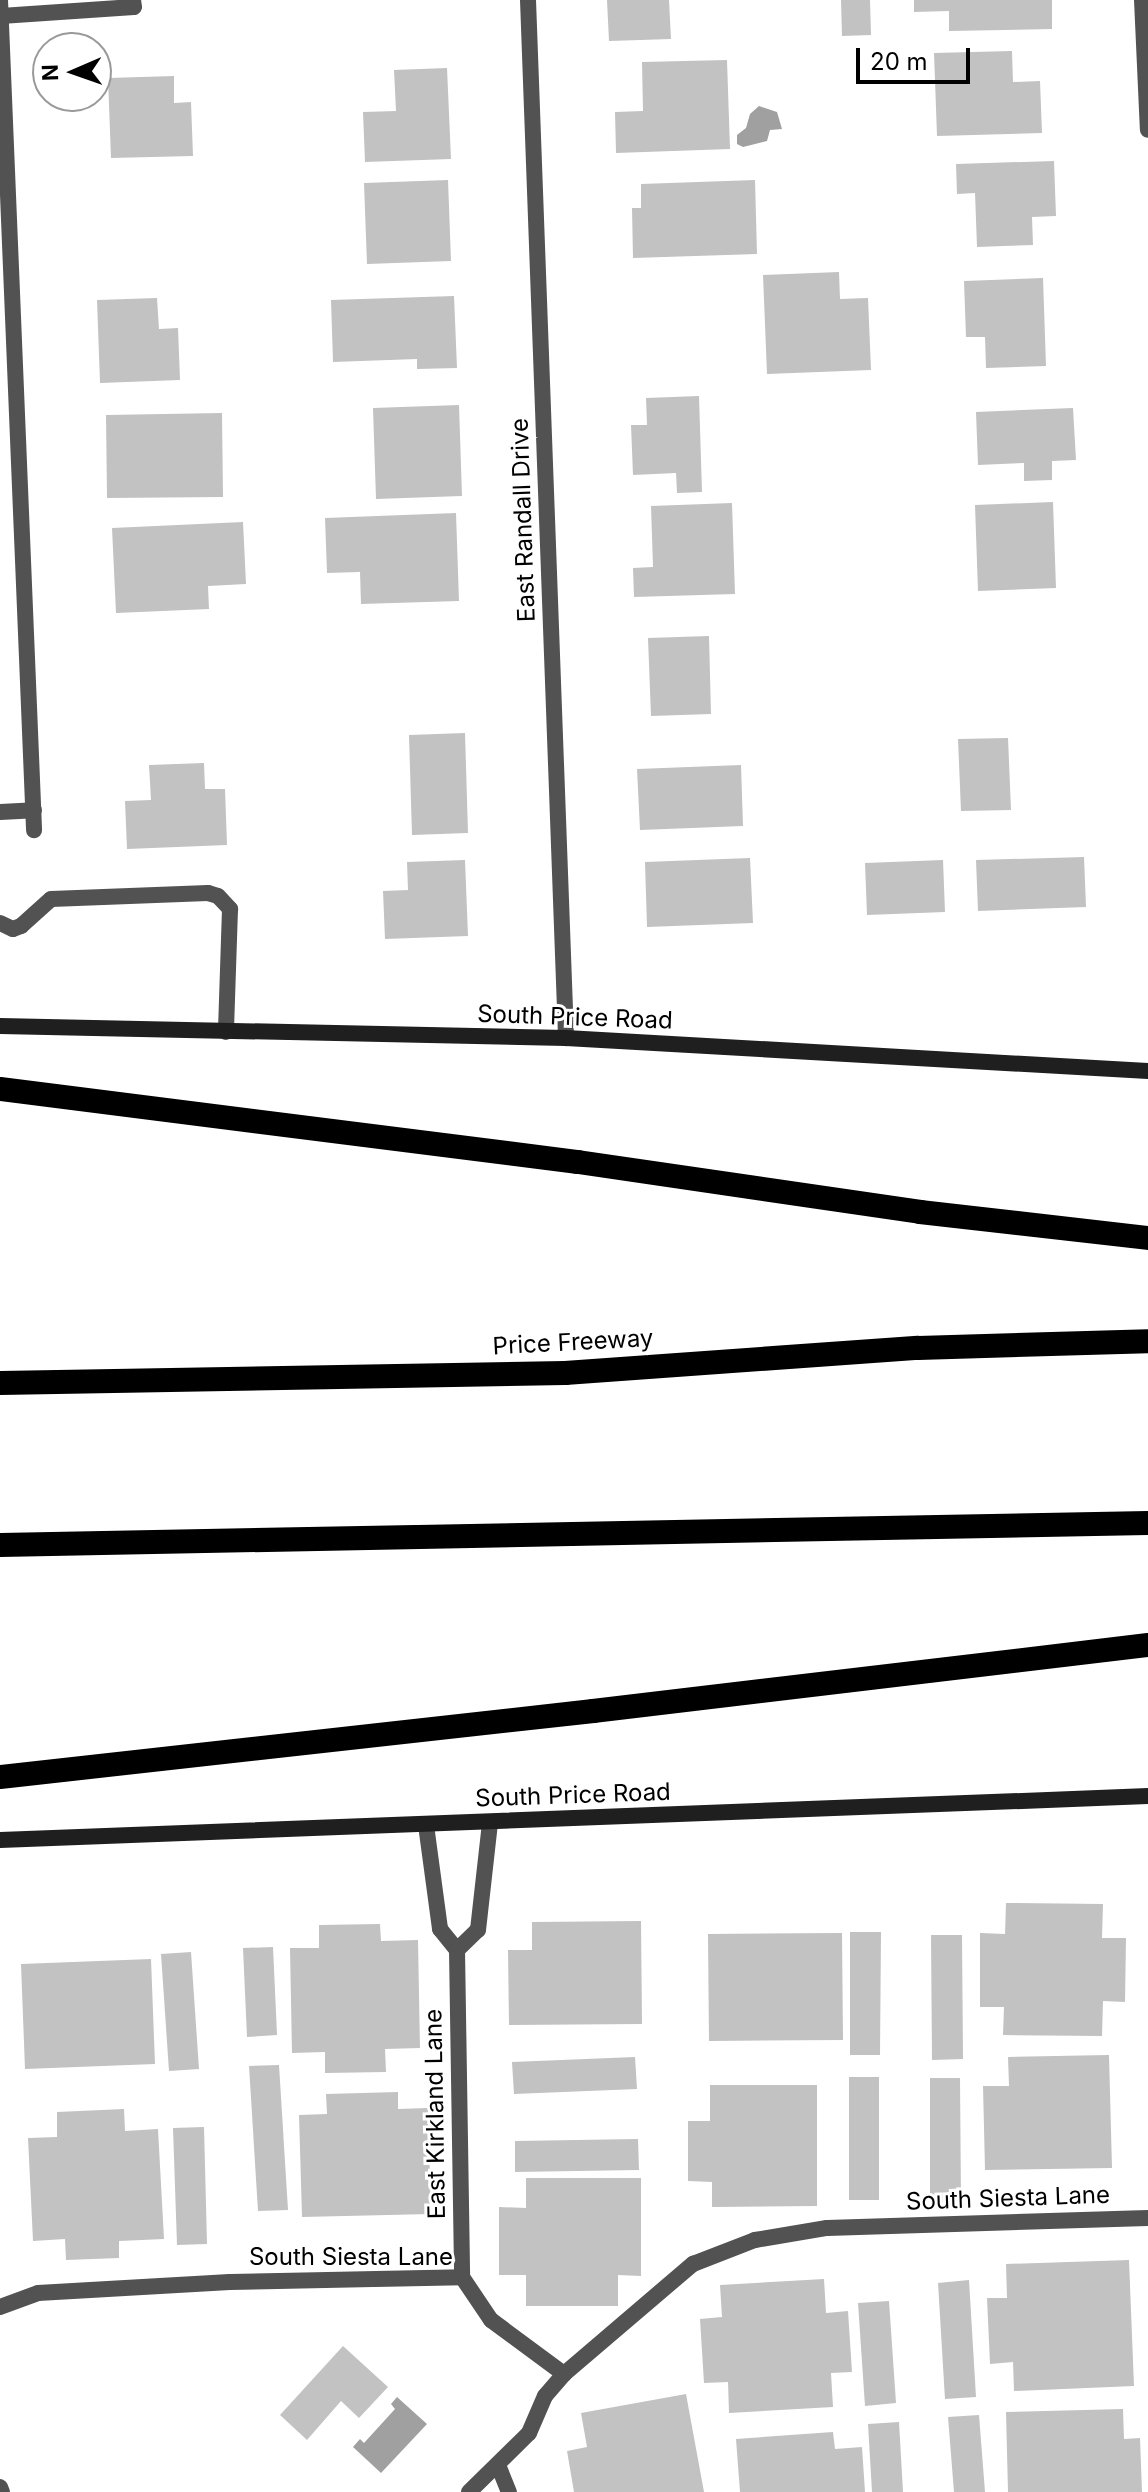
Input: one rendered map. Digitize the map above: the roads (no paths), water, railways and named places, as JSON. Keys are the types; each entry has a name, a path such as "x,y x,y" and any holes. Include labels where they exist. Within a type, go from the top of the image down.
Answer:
{"highway":[{"path":"0,1089 578,1162 920,1212 1148,1238"},
{"name":"Price Freeway","path":"0,1383 565,1373 918,1348 1148,1341"},
{"path":"0,1545 1148,1523"},
{"path":"0,1777 1148,1645"}],"main road":[{"name":"South Price Road","path":"0,1026 566,1038 1148,1071"},
{"name":"South Price Road","path":"0,1840 1148,1796"}],"street":[{"path":"0,0 34,830"},
{"path":"1,16 134,7 133,0"},
{"name":"East Randall Drive","path":"528,0 566,1038"},
{"path":"1142,0 1148,130"},
{"path":"0,812 34,810"},
{"path":"0,923 13,929 21,926 51,899 208,893 218,896 230,909 226,1032"},
{"path":"457,1950 478,1930 490,1823"},
{"name":"East Kirkland Lane","path":"426,1825 440,1929 457,1950 462,2277"},
{"name":"South Siesta Lane","path":"0,2307 38,2293 230,2282 462,2277 491,2320 564,2374 693,2264 755,2240 827,2228 961,2227 1148,2218"},
{"path":"469,2492 529,2433 545,2396 564,2374"},
{"path":"498,2465 509,2492"}]}
